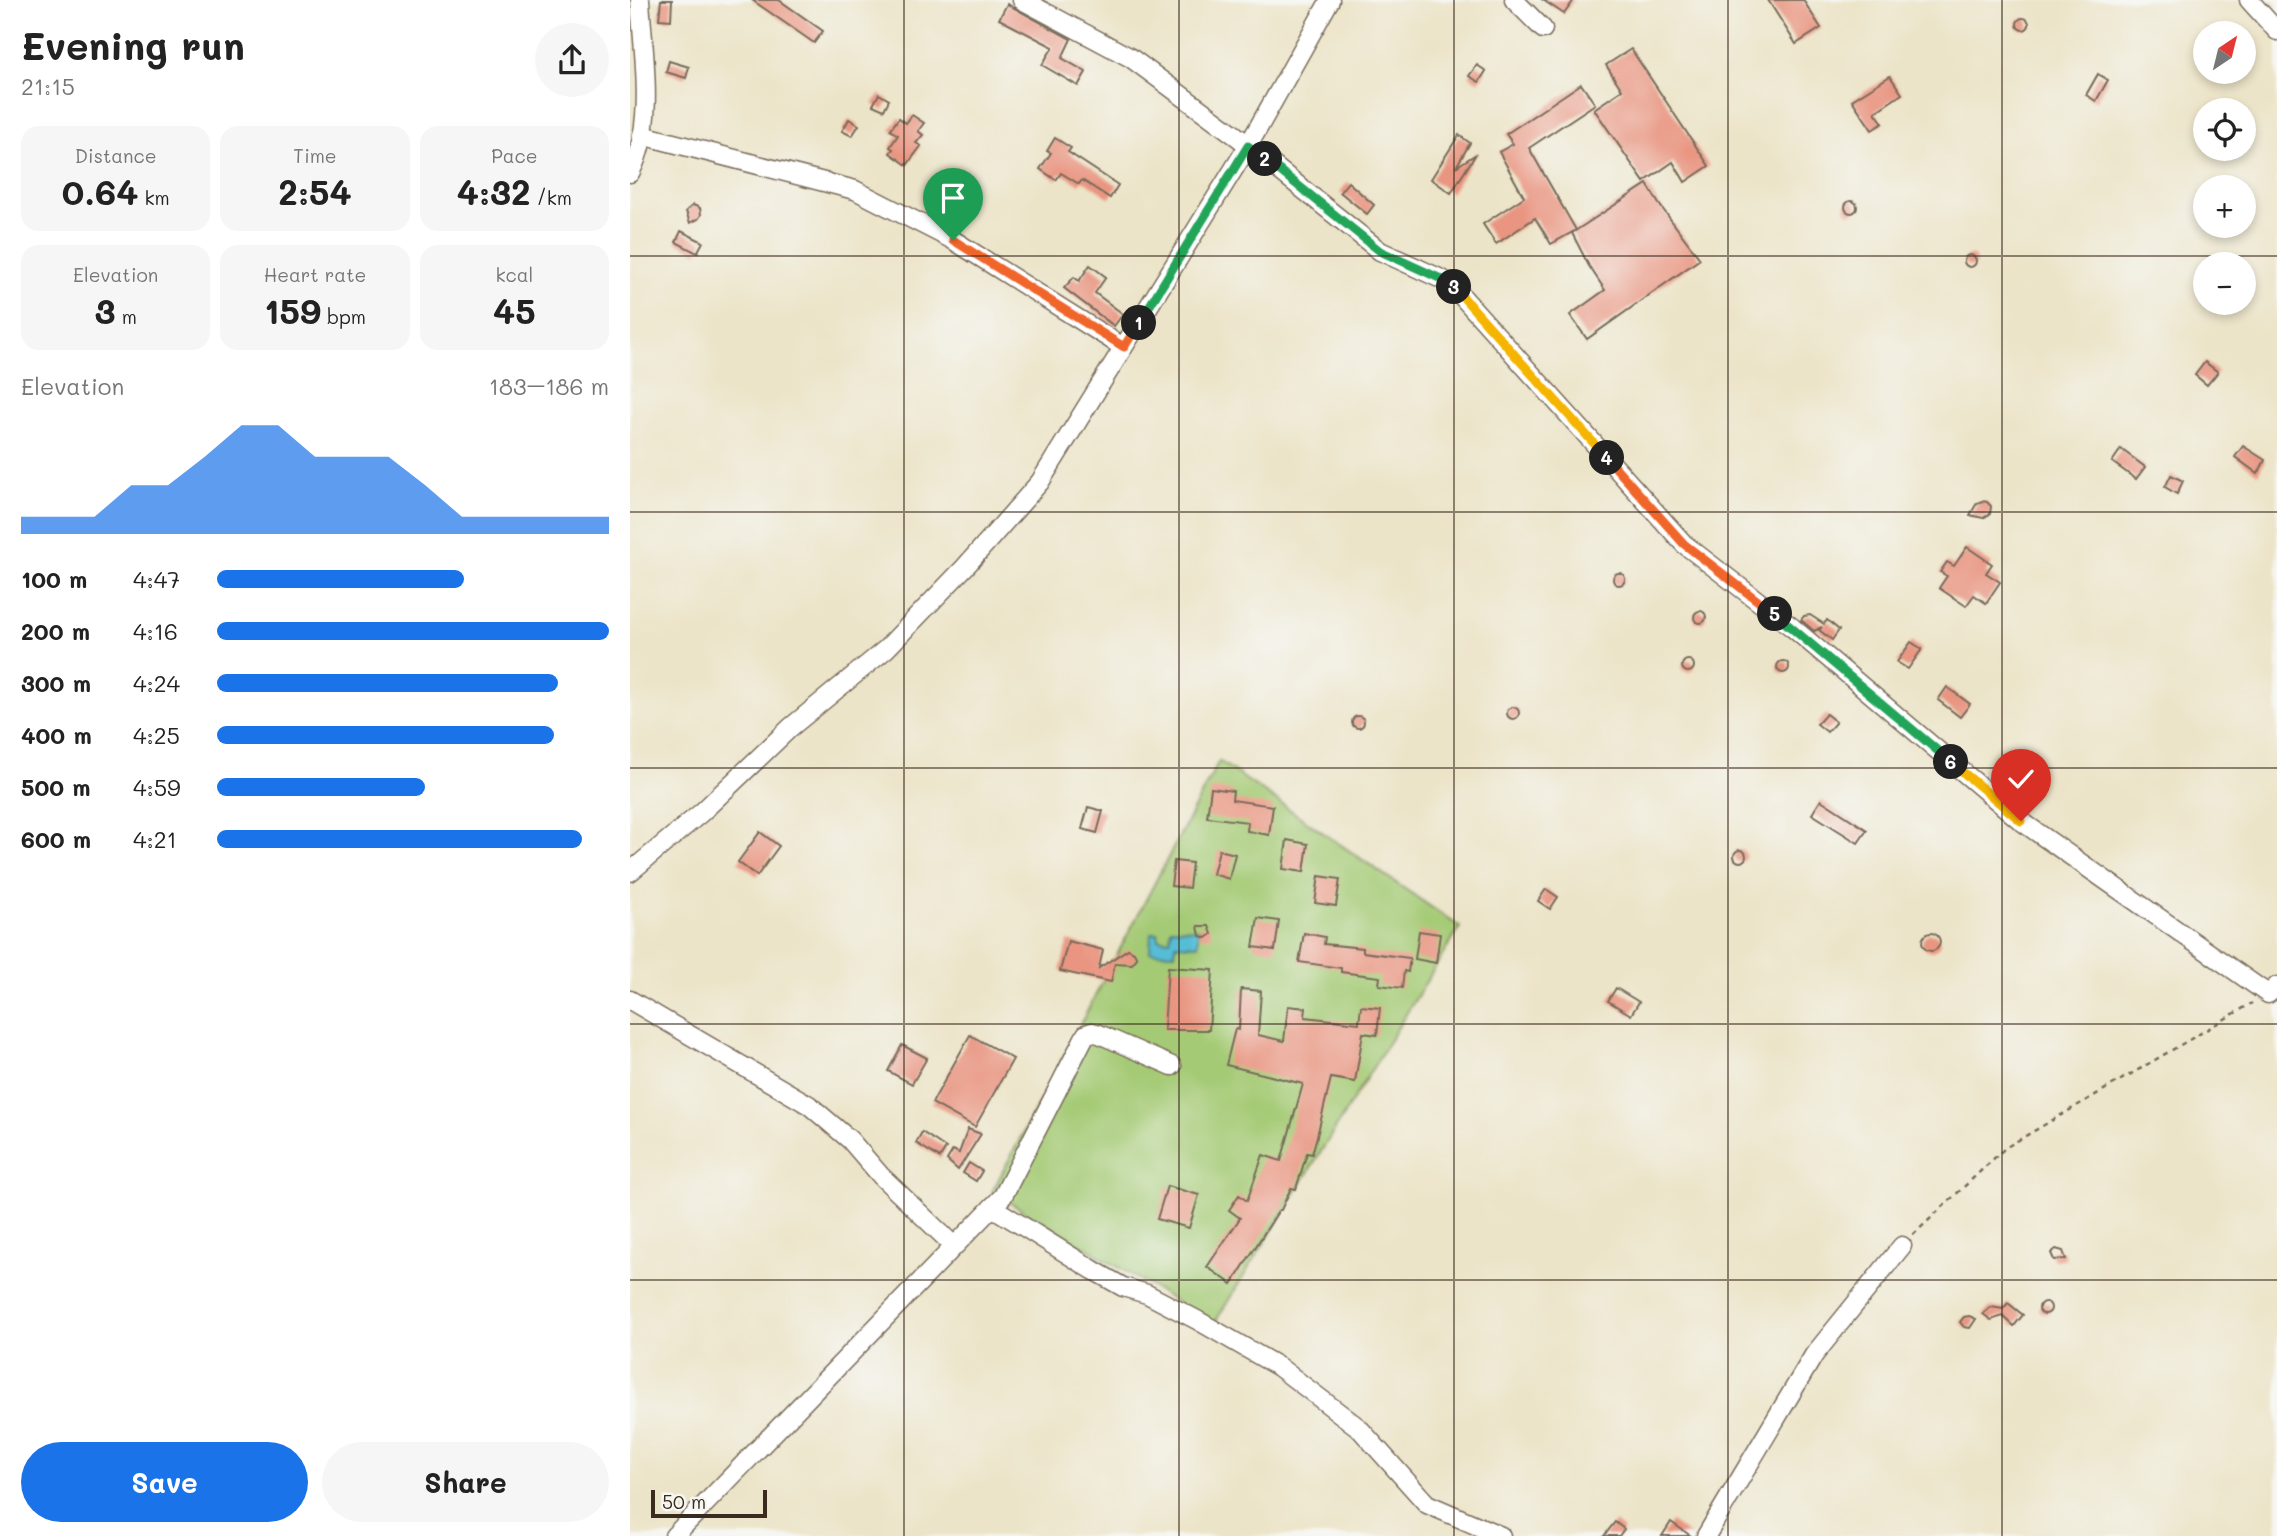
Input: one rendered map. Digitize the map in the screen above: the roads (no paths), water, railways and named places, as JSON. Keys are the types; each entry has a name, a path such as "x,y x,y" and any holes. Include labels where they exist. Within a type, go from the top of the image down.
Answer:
{"street":[{"path":"630,173 637,160 646,117 640,0"},
{"path":"1022,0 1131,58 1248,146 1380,251 1450,283 1684,544 1793,628 2021,821 2272,990"},
{"path":"630,872 702,812 791,727 886,649 965,567 1040,482 1248,146 1330,0"},
{"path":"1514,0 1543,29"},
{"path":"2249,0 2275,23"},
{"path":"642,135 855,190 953,240 1124,347"},
{"path":"630,1000 810,1105 850,1140 881,1176 954,1246"},
{"path":"674,1536 1003,1196 1086,1034 1100,1034 1172,1066"},
{"path":"992,1207 1123,1287 1147,1294 1279,1367 1359,1428 1427,1504 1501,1536"},
{"path":"1706,1536 1814,1355 1902,1246"}],"water":[{"path":"1171,928 1198,929 1198,945 1176,944 1175,953 1150,952 1151,933 1158,933 1159,939 1170,940"}]}
